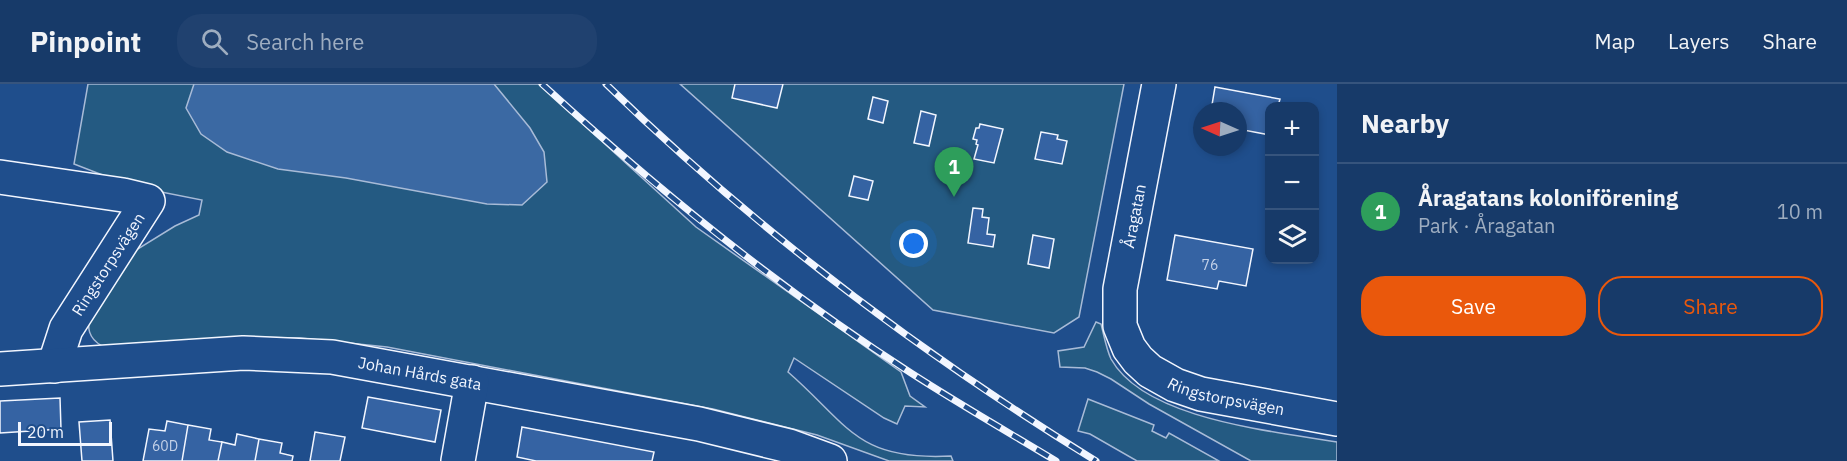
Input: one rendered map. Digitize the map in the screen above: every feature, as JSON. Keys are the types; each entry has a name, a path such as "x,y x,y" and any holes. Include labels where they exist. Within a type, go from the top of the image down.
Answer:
{"street":[{"name":"Åragatan","path":"1129,348 1120,326 1120,289 1159,84"},
{"name":"Ringstorpsvägen","path":"0,177 123,195 148,201 66,328 54,366"},
{"name":"Ringstorpsvägen","path":"1129,348 1150,371 1175,385 1201,394 1337,419"},
{"name":"Johan Hårds gata","path":"0,369 243,353 332,357 699,423 789,446 830,461"},
{"path":"458,461 472,382"}],"shaded area":[{"path":"88,84 539,84 696,227 901,372 910,396 925,407 905,406 897,424 884,418 794,358 788,372 841,423 874,446 919,456 951,456 953,461 889,461 817,435 713,409 387,347 300,338 246,337 102,346 91,336 90,313 136,250 175,226 199,215 202,200 131,186 74,164"},
{"path":"194,84 494,84 530,128 544,152 547,182 522,205 487,204 346,178 278,169 227,152 201,134 186,108"},
{"path":"680,84 1124,84 1079,317 1054,333 933,310"},
{"path":"1096,322 1101,324 1111,359 1128,380 1152,396 1181,409 1213,419 1337,442 1337,461 1251,461 1097,372 1085,368 1060,367 1058,351 1084,347"},
{"path":"1088,399 1154,425 1152,431 1166,438 1169,433 1219,461 1137,461 1090,434 1078,431"}],"building":[{"path":"735,84 783,84 777,108 732,98"},
{"path":"1215,87 1280,99 1279,102 1265,102 1265,134 1247,131 1247,102 1212,102"},
{"path":"873,97 888,101 883,123 868,119"},
{"path":"921,111 936,115 929,146 914,143"},
{"path":"980,124 1003,129 994,163 974,159 978,145 977,140 973,139 976,128 979,128"},
{"path":"1041,132 1058,135 1057,139 1067,141 1062,164 1035,159"},
{"path":"854,176 873,181 868,200 849,196"},
{"path":"973,208 983,209 982,217 989,218 987,234 995,235 993,247 968,243"},
{"path":"1033,235 1054,239 1049,268 1028,264"},
{"path":"1175,235 1253,249 1246,286 1219,281 1217,289 1167,280"},
{"path":"368,397 441,410 435,442 362,428"},
{"path":"60,398 61,429 0,433 0,401"},
{"path":"110,420 113,461 82,461 79,422"},
{"path":"167,421 188,425 182,461 143,461 149,429 165,431"},
{"path":"188,425 211,429 209,440 222,442 218,461 182,461"},
{"path":"522,427 654,452 652,461 536,461 517,457"},
{"path":"315,432 345,437 340,461 310,461"},
{"path":"237,434 259,439 255,461 218,461 222,442 235,445"},
{"path":"259,439 282,443 280,453 293,456 292,461 255,461"}],"railway":[{"path":"542,84 630,162 720,236 814,307 929,384 1056,461"},
{"path":"606,84 720,188 840,286 966,377 1096,461"}],"place":[{"name":"Åragatans koloniförening","path":"954,197"}]}
